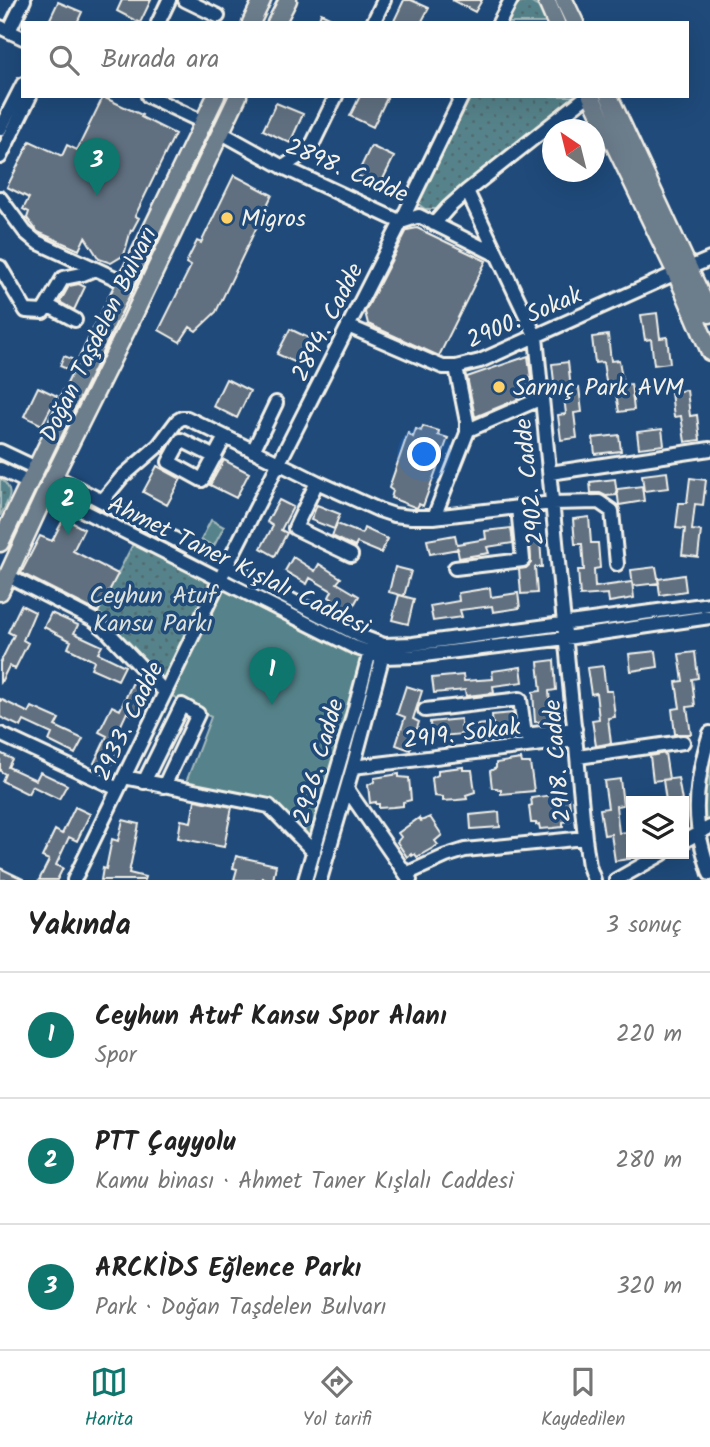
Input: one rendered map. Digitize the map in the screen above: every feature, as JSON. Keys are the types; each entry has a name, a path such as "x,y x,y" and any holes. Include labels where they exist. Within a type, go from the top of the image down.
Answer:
{"main road":[{"path":"252,21 262,0"},
{"path":"277,21 288,0"},
{"path":"546,0 555,21"},
{"path":"564,0 574,21"},
{"name":"Doğan Taşdelen Bulvarı","path":"0,543 215,98"},
{"name":"Doğan Taşdelen Bulvarı","path":"0,592 237,98"},
{"path":"590,98 682,271 710,314"},
{"path":"610,98 682,271 710,352"}],"street":[{"path":"21,37 4,29 24,0"},
{"path":"159,21 169,0"},
{"path":"185,0 218,16"},
{"path":"374,21 384,0"},
{"path":"500,21 511,0"},
{"path":"0,157 21,92"},
{"path":"0,130 28,98"},
{"path":"152,98 204,122"},
{"path":"283,167 310,149 335,98"},
{"name":"2894. Cadde","path":"227,565 461,98"},
{"path":"434,223 467,191 586,98"},
{"name":"2898. Cadde","path":"220,132 283,167 401,222 419,216 497,255"},
{"name":"2902. Cadde","path":"467,191 536,337 566,638"},
{"path":"0,198 33,239 126,283"},
{"name":"2900. Sokak","path":"468,430 456,367 480,361 536,337 710,258"},
{"path":"0,267 26,311 43,312 63,278 95,269"},
{"path":"47,305 75,320"},
{"path":"348,326 443,367 456,367"},
{"path":"434,517 468,430 542,398"},
{"path":"253,451 276,403"},
{"path":"102,501 114,484 159,445 182,418 190,419 386,513 434,517 552,503 599,502 612,511 617,565"},
{"path":"215,457 225,437"},
{"path":"550,473 710,449"},
{"path":"0,451 33,476"},
{"path":"0,469 33,476"},
{"name":"Ahmet Taner Kışlalı Caddesi","path":"54,476 227,565 377,649 710,604"},
{"path":"317,482 295,528 351,555"},
{"name":"Ahmet Taner Kışlalı Caddesi","path":"46,492 220,581 377,649 415,656 710,617"},
{"path":"455,568 523,560 518,507"},
{"name":"2933. Cadde","path":"74,880 227,565"},
{"path":"8,576 94,620 165,692"},
{"name":"2918. Cadde","path":"566,638 585,838 594,880"},
{"name":"2926. Cadde","path":"320,880 353,767 377,649"},
{"name":"2926. Cadde","path":"305,880 377,649"},
{"path":"425,710 520,699 525,735 576,735"},
{"path":"144,782 182,705 198,714 164,786"},
{"path":"710,733 699,783 697,815 704,830 710,874"},
{"path":"0,734 121,783 144,782 269,806 314,852"},
{"name":"2919. Sokak","path":"353,767 576,735"},
{"path":"578,757 683,741"},
{"path":"137,750 175,763"},
{"path":"347,789 408,877 446,856 465,850 585,838"},
{"path":"616,880 653,859"}],"green space":[{"path":"527,0 540,8 546,21 508,21 517,4"},
{"path":"470,98 574,98 548,119 542,119 542,124 438,209 425,209 418,204"},
{"path":"0,478 10,492 0,516"},
{"path":"211,520 224,527 214,546 201,540"},
{"name":"Ceyhun Atuf Kansu Parkı","path":"136,538 220,581 165,692 94,620"},
{"path":"220,581 370,654 314,852 274,810 183,790 211,717 165,692"},
{"path":"710,751 710,821 701,825 701,801"}],"building":[{"path":"122,0 151,0 141,21 117,11"},
{"path":"404,0 411,0 429,8 422,21 394,21"},
{"path":"452,0 482,0 475,12"},
{"path":"58,2 82,12 78,21 49,21"},
{"path":"321,13 338,21 318,21"},
{"path":"103,98 142,115 141,117 175,134 135,216 139,218 131,230 124,255 111,263 99,259 85,237 79,250 38,232 27,218 29,212 23,209 29,198 7,187 30,141 62,156 67,145 77,150"},
{"path":"359,98 387,98 373,127 350,116"},
{"path":"276,103 303,114 290,143 263,130"},
{"path":"371,146 394,157 379,187 357,175"},
{"path":"234,175 272,195 216,312 196,331 190,327 180,342 159,330 191,266 186,263 197,241 201,243"},
{"path":"417,228 486,261 439,356 368,324 365,312 407,230"},
{"path":"79,284 85,287 74,310 60,302 69,286"},
{"path":"657,313 660,338 667,337 670,363 654,365 651,339 645,340 641,315"},
{"path":"290,329 315,341 303,366 277,354"},
{"path":"608,335 611,361 619,360 623,385 631,384 634,410 619,412 615,387 607,388 603,362 595,363 592,337"},
{"path":"64,356 74,360 69,370 60,366"},
{"name":"Sarnıç Park AVM","path":"528,356 533,393 475,417 467,377"},
{"path":"568,362 571,388 579,387 582,412 574,413 577,438 561,440 558,415 566,414 563,389 555,390 552,364"},
{"path":"226,379 250,391 237,418 213,406"},
{"path":"38,387 57,396 42,425 24,416"},
{"path":"687,390 690,416 697,415 700,440 685,442 681,416 674,417 671,392"},
{"path":"423,426 439,431 438,435 448,438 423,506 419,504 417,508 391,498 393,491 389,488 408,433 413,437 416,429 421,431"},
{"path":"662,429 664,445 639,448 637,432"},
{"path":"619,435 621,451 595,454 593,438"},
{"path":"224,460 249,473 236,498 210,485"},
{"path":"157,466 181,479 167,505 143,492"},
{"path":"667,472 669,488 644,491 642,475"},
{"path":"690,478 706,480 703,505 695,504 692,530 701,531 698,557 682,555 685,529 676,528 679,503 687,503"},
{"path":"615,479 617,495 591,493 590,482"},
{"path":"642,486 644,501 619,505 617,489"},
{"path":"279,500 293,507 281,530 287,533 275,556 261,548 273,526 267,522"},
{"path":"317,505 340,514 334,529 311,520"},
{"path":"589,517 591,543 598,543 600,568 594,569 595,587 632,582 634,598 609,602 608,594 580,596 578,570 584,570 582,544 575,544 573,519"},
{"path":"64,518 84,529 73,551 118,574 98,612 21,573 40,536 52,541"},
{"path":"337,524 362,534 364,528 388,539 381,553 357,543 355,547 332,536"},
{"path":"511,528 513,543 487,547 489,553 459,558 457,549 430,554 427,540 455,535 457,544 486,539 485,531"},
{"path":"540,541 542,567 535,567 537,593 521,594 519,569 526,568 531,563 530,542"},
{"path":"293,557 315,571 319,564 341,578 337,583 359,596 351,610 329,597 332,591 310,578 307,584 285,571"},
{"path":"395,567 411,571 404,596 389,592"},
{"path":"656,567 659,583 633,586 631,570"},
{"path":"684,575 686,591 660,595 658,579"},
{"path":"490,588 491,597 518,593 520,608 493,612 492,606 460,610 462,617 433,621 430,606 459,601 458,593"},
{"path":"399,595 414,599 408,624 392,620"},
{"path":"21,605 35,612 23,640 28,643 15,669 9,666 0,684 0,663 14,635 8,632"},
{"path":"51,613 78,625 74,633 102,646 98,653 125,666 118,680 91,668 94,661 68,648 71,641 44,627"},
{"path":"656,651 658,667 631,671 629,654"},
{"path":"695,652 698,678 692,679 695,706 687,707 691,734 675,734 672,709 680,708 676,682 683,681 679,654"},
{"path":"554,660 556,690 549,691 551,721 535,722 533,692 541,691 538,662"},
{"path":"603,666 606,691 612,691 615,717 608,718 611,743 596,746 592,720 599,719 596,693 591,694 587,668"},
{"path":"521,667 523,682 493,686 494,693 466,696 465,690 434,693 432,678 463,675 464,681 493,679 492,671"},
{"path":"133,682 148,690 135,716 127,712 114,740 121,744 108,771 94,763 107,736 99,732 112,706 120,710"},
{"path":"406,686 422,691 413,719 419,722 410,750 396,745 405,717 397,714"},
{"path":"0,699 29,713 32,707 59,719 55,726 83,739 75,754 49,741 52,734 24,721 21,727 0,717"},
{"path":"513,713 515,727 493,729 492,715"},
{"path":"461,719 461,727 493,723 494,738 463,741 462,734 431,737 430,722"},
{"path":"0,753 12,759 8,767 36,780 40,772 67,785 59,799 32,786 28,794 2,781 5,774 0,771"},
{"path":"665,753 669,779 653,781 650,756"},
{"path":"521,759 522,763 530,763 534,791 501,794 501,790 492,788 490,771 496,768 496,763"},
{"path":"463,767 463,770 472,770 475,792 466,795 467,799 457,800 443,801 443,797 434,796 432,778 438,775 438,770"},
{"path":"399,774 399,777 409,778 411,800 403,802 403,806 393,807 379,808 376,802 370,803 368,785 374,782 374,778"},
{"path":"678,778 681,796 665,796 663,780"},
{"path":"620,779 623,805 616,806 619,833 626,832 626,859 630,859 615,861 611,834 604,835 600,809 608,808 604,781"},
{"path":"559,794 560,798 569,798 571,820 563,822 563,827 540,829 539,824 531,823 531,798"},
{"path":"195,800 232,807 224,847 178,838 181,820 191,822"},
{"path":"75,807 90,814 77,841 69,837 56,865 63,868 57,880 39,880 49,860 42,857 55,830 62,834"},
{"path":"499,812 500,827 471,829 470,815"},
{"path":"430,817 442,835 435,841 438,845 417,857 411,854 407,857 397,842 401,837 398,833 419,818 421,821"},
{"path":"123,820 139,824 129,873 145,877 144,880 101,880 112,839 118,841"},
{"path":"236,856 276,865 273,880 234,880"},
{"path":"0,868 25,880 0,880"}],"place":[{"name":"ARCKİDS Eğlence Parkı","path":"97,196"},
{"name":"Migros","path":"227,218"},
{"name":"Sarnıç Park AVM","path":"499,387"},
{"name":"PTT Çayyolu","path":"68,535"},
{"name":"Ceyhun Atuf Kansu Spor Alanı","path":"272,705"}]}
